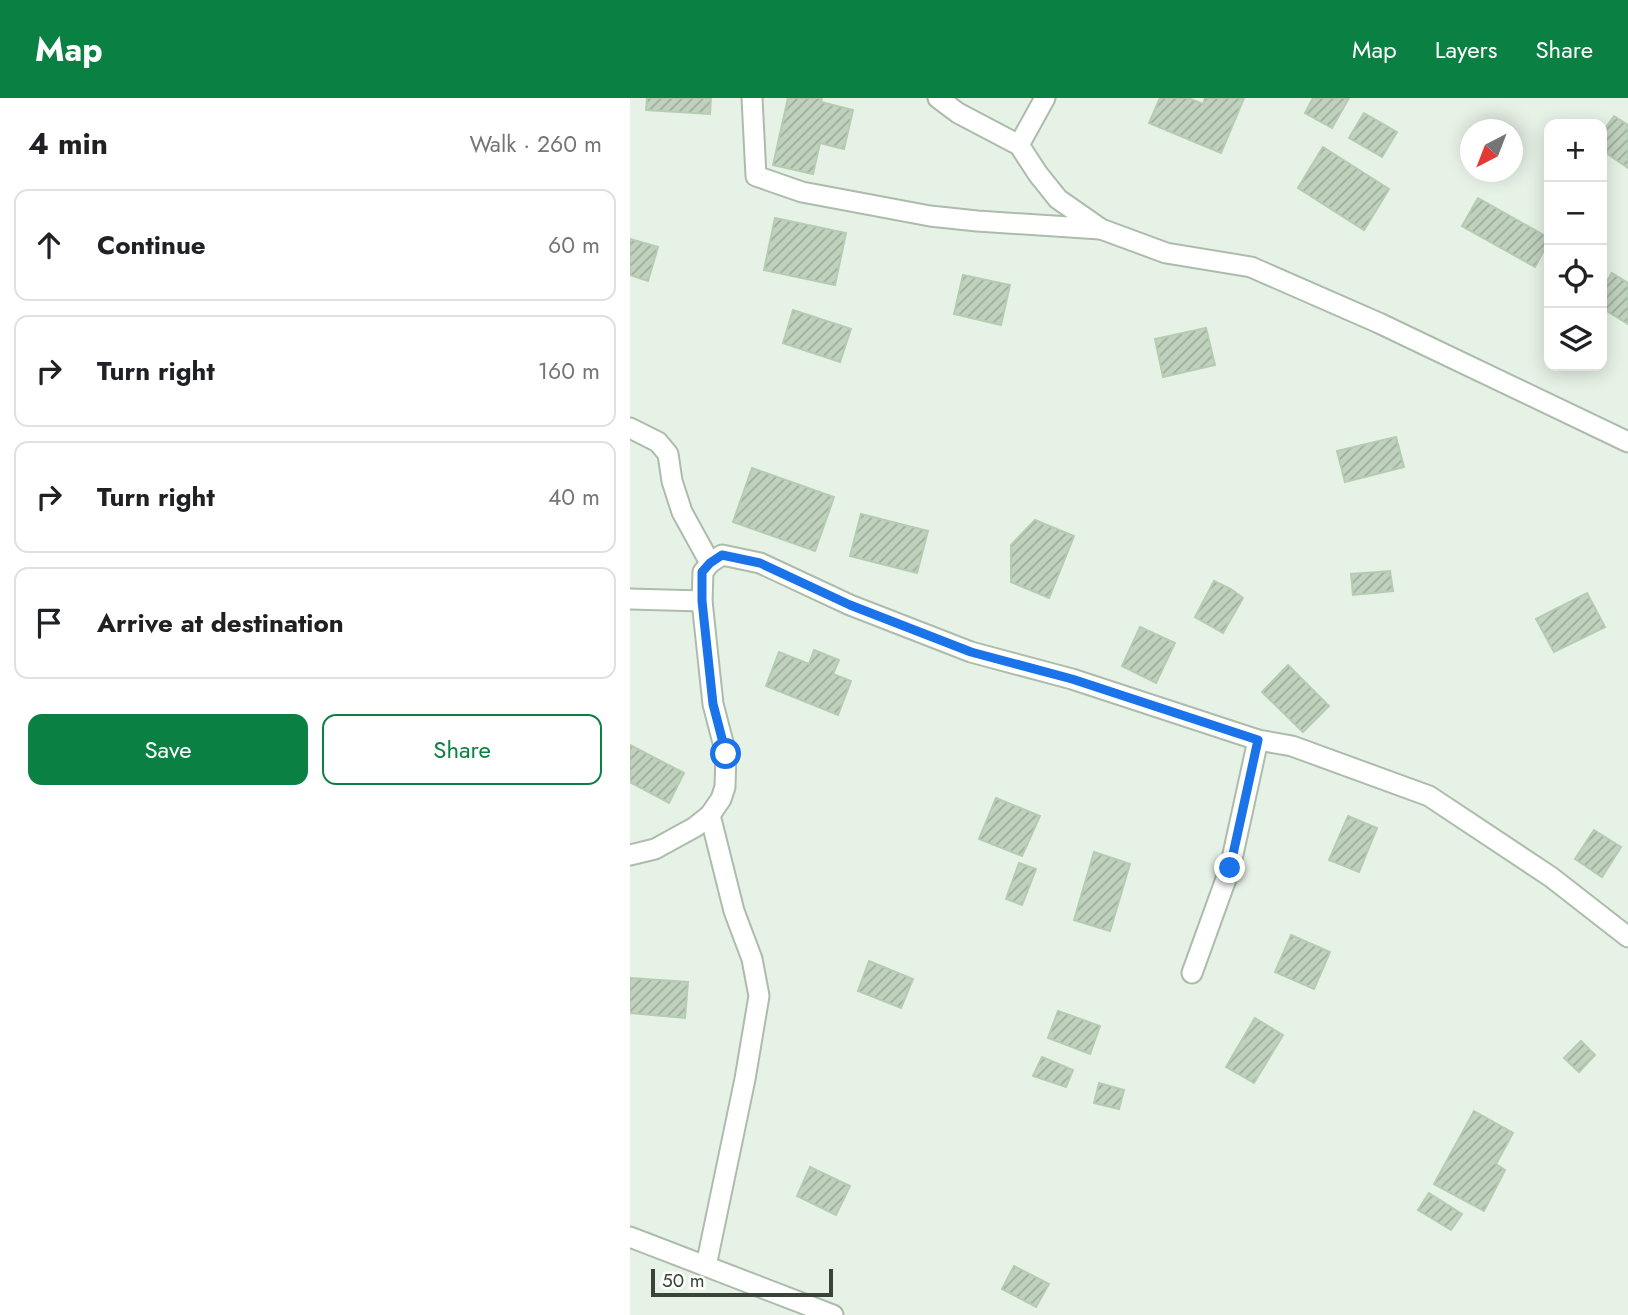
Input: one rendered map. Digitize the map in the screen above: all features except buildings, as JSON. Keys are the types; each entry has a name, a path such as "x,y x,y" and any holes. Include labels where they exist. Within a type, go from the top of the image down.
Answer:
{"street":[{"path":"752,98 757,176 802,192 930,216 1101,229"},
{"path":"938,98 958,113 1019,145 1058,199 1101,229 1166,253 1251,267 1379,323 1628,442"},
{"path":"1019,145 1045,98"},
{"path":"630,428 658,442 668,454 682,512 710,563"},
{"path":"630,855 655,849 695,827 710,815 726,787 726,754 713,704 702,601 702,572 722,555 760,563 850,605 971,652 1072,679 1258,740 1292,746 1429,796 1551,877 1628,937"},
{"path":"630,599 702,601"},
{"path":"1192,973 1230,868 1258,740"},
{"path":"706,1266 745,1079 759,996 752,959 734,911 710,815"},
{"path":"630,1237 833,1315"}],"route":[{"path":"726,754 713,704 702,601 702,572 722,555 760,563 850,605 971,652 1072,679 1258,740 1230,868"}]}
